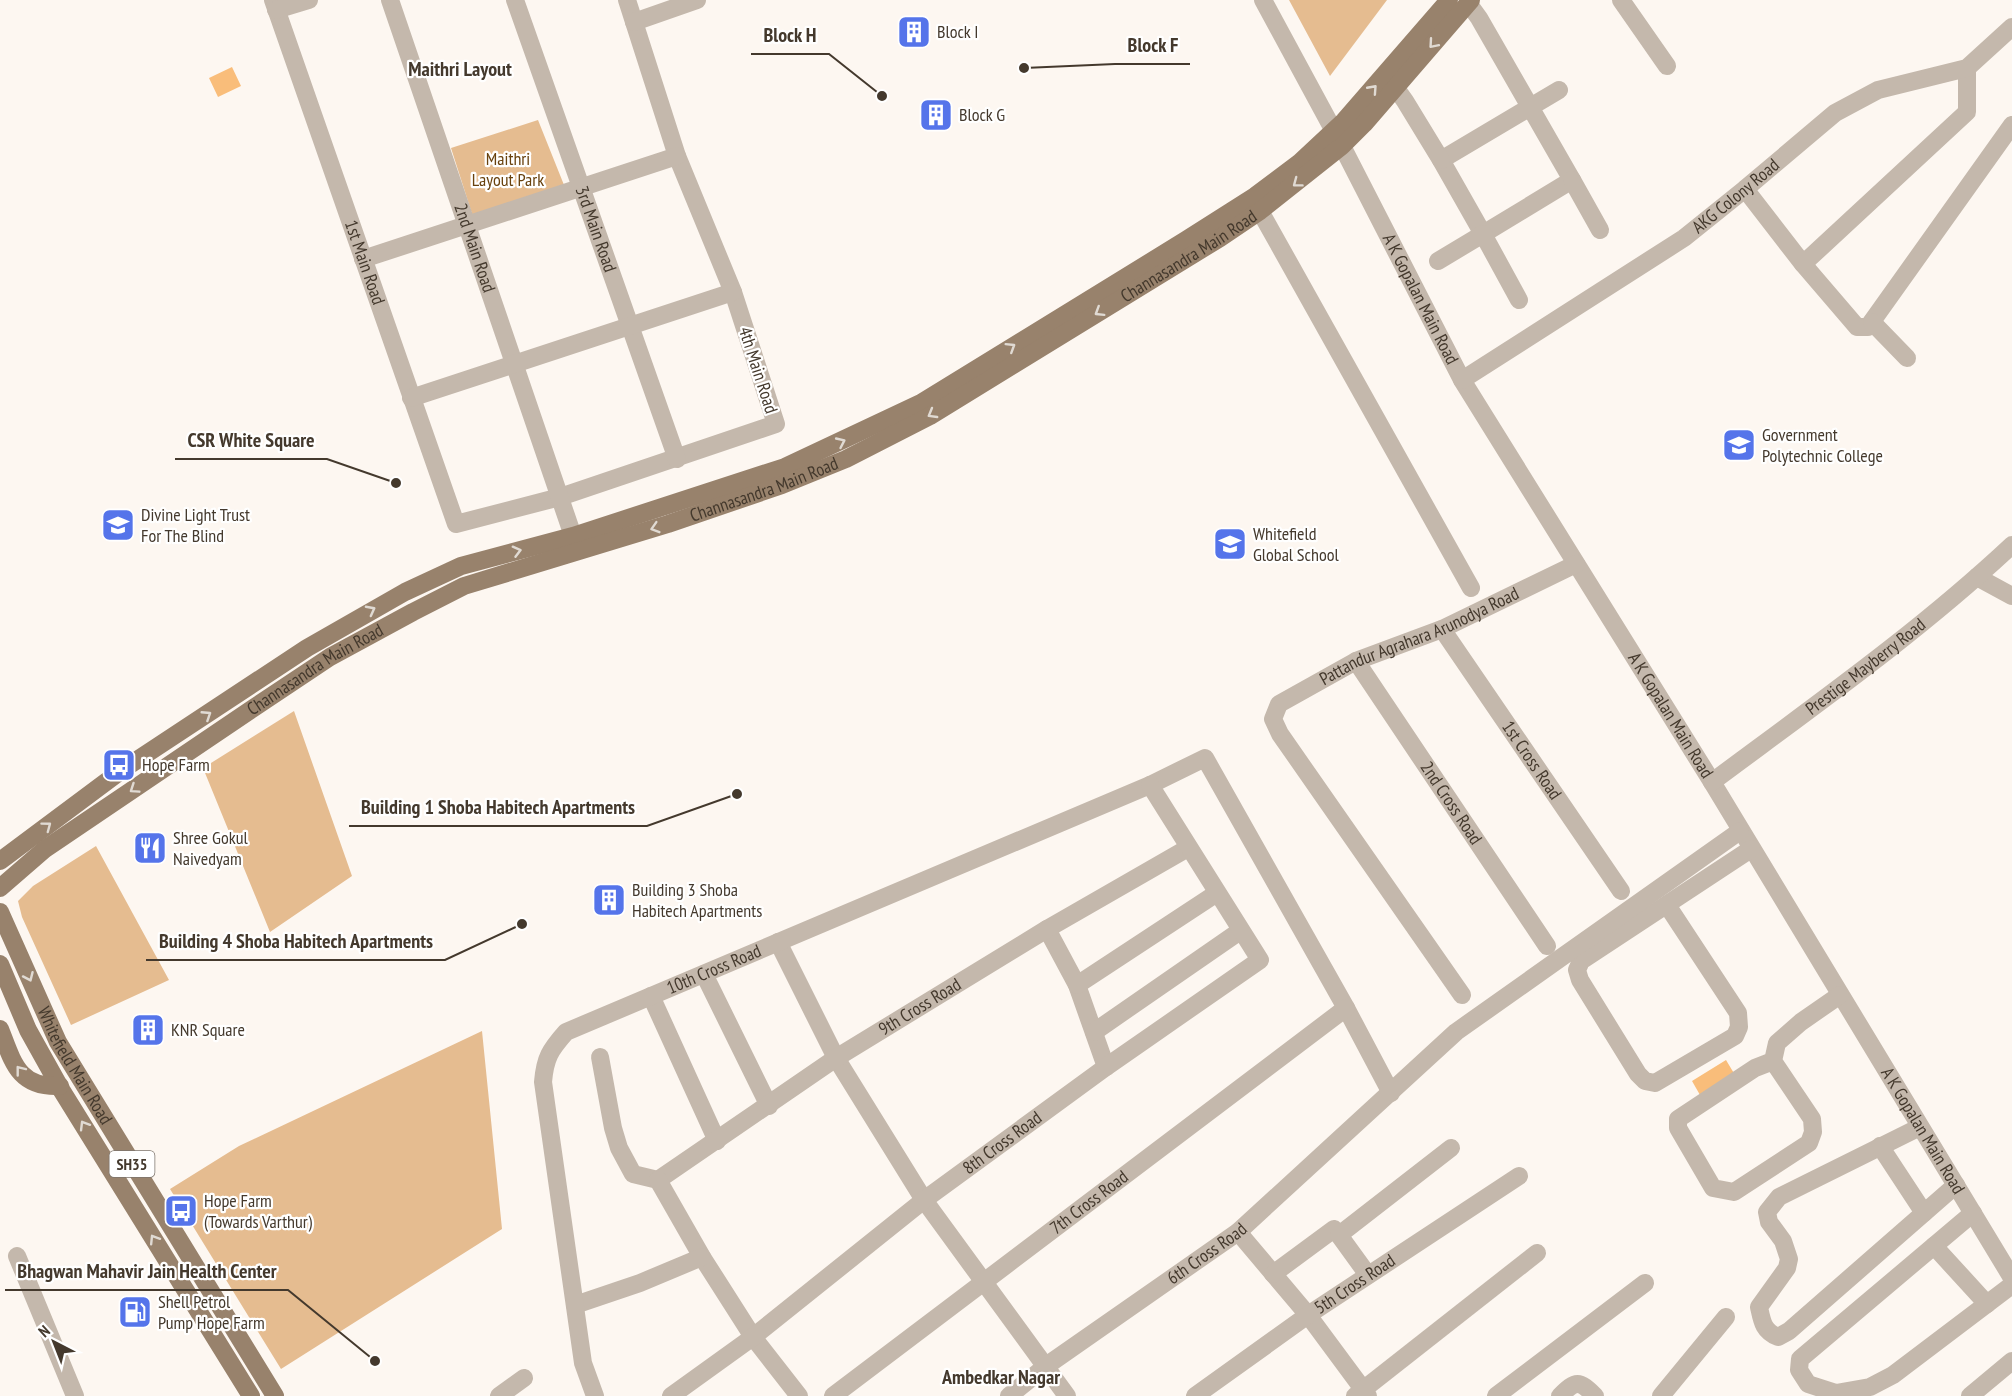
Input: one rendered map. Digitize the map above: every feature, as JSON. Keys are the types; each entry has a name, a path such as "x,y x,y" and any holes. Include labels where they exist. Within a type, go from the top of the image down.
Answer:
{"main road":[{"name":"Channasandra Main Road","path":"0,861 122,770 307,648 405,592 461,566 846,459 930,416 1260,211 1337,138 1344,121 1449,0"},
{"name":"Channasandra Main Road","path":"0,888 45,849 320,663 464,586 668,524 757,485 785,467 921,403 1255,196 1299,163 1337,138 1364,124 1470,2"},
{"path":"461,566 464,586"},
{"name":"Whitefield Main Road","path":"0,912 58,1041 275,1396"},
{"name":"Whitefield Main Road","path":"0,964 28,1030 60,1086 246,1388"},
{"path":"0,1029 19,1072 30,1082 45,1087 60,1086"},
{"path":"190,1283 241,1365 246,1388"}],"street":[{"path":"274,5 309,0"},
{"name":"2nd Main Road","path":"390,0 573,536"},
{"name":"3rd Main Road","path":"515,0 677,459"},
{"name":"4th Main Road","path":"456,524 562,502 776,424 733,292 677,156 627,0"},
{"path":"634,22 697,0"},
{"name":"A K Gopalan Main Road","path":"1263,0 1462,380 1712,782 2012,1278"},
{"path":"1621,0 1667,66"},
{"path":"1470,2 1600,230"},
{"name":"1st Main Road","path":"274,5 456,524"},
{"name":"AKG Colony Road","path":"1462,380 1684,238 1835,112 1878,90 1966,68 2012,27"},
{"path":"1803,264 1967,112 1966,68"},
{"path":"1395,87 1441,160 1519,300"},
{"path":"1441,160 1558,90"},
{"path":"1745,189 1803,264 1857,327 1869,327 2012,125"},
{"path":"363,259 677,156"},
{"path":"1438,261 1572,180"},
{"path":"1260,211 1471,588"},
{"path":"411,398 733,292"},
{"path":"1872,322 1907,358"},
{"name":"Prestige Mayberry Road","path":"1712,782 1898,643 2012,545"},
{"name":"Pattandur Agrahara Arunodya Road","path":"1462,995 1280,734 1274,719 1279,704 1356,661 1442,629 1576,564"},
{"path":"1977,577 2012,596"},
{"name":"1st Cross Road","path":"1442,629 1620,891"},
{"name":"2nd Cross Road","path":"1356,661 1546,946"},
{"name":"10th Cross Road","path":"595,1396 583,1363 543,1082 544,1064 550,1050 566,1032 1150,785 1205,758 1346,1008"},
{"path":"1094,1032 1240,931 1150,785"},
{"name":"6th Cross Road","path":"1009,1396 1046,1366 1238,1232 1456,1032 1740,831"},
{"name":"9th Cross Road","path":"658,1180 836,1058 1047,929 1188,848"},
{"path":"1667,905 1738,1013 1739,1027 1735,1036 1655,1083 1645,1081 1638,1074 1580,980 1577,970 1581,961 1751,849"},
{"path":"1077,985 1217,893"},
{"path":"1047,929 1077,985 1106,1067"},
{"name":"8th Cross Road","path":"671,1396 753,1337 924,1200 1106,1067 1260,960 1240,931"},
{"path":"777,942 836,1058 924,1200 1067,1396"},
{"path":"704,974 769,1106"},
{"path":"1773,1062 1755,1068 1678,1119 1678,1128 1713,1188 1734,1192 1809,1143 1813,1132 1812,1119 1773,1062 1777,1043 1801,1022 1840,995"},
{"path":"651,996 717,1141"},
{"path":"1346,1008 1391,1093"},
{"name":"7th Cross Road","path":"833,1396 1346,1008"},
{"path":"600,1057 613,1128 619,1148 633,1174 658,1180 702,1257 753,1337 799,1396"},
{"path":"1920,1126 1779,1197 1767,1212 1768,1222 1784,1241 1789,1259 1787,1268 1759,1307 1762,1324 1770,1334 1778,1337 1789,1331 1956,1185"},
{"path":"1880,1146 1924,1212"},
{"path":"1339,1235 1451,1148"},
{"name":"5th Cross Road","path":"1195,1396 1308,1315 1519,1176"},
{"path":"1973,1214 1800,1359 1799,1370 1808,1384 1836,1393 1870,1387 1893,1375 2012,1285"},
{"path":"1273,1274 1334,1229 1368,1275"},
{"path":"1238,1232 1308,1315 1362,1394 1461,1311 1537,1252"},
{"path":"1934,1246 1987,1304"},
{"path":"17,1256 75,1396"},
{"path":"575,1305 640,1283 702,1257"},
{"path":"1496,1396 1645,1283"},
{"path":"1661,1396 1726,1317"},
{"path":"1970,1396 2012,1361"},
{"path":"499,1396 524,1378"},
{"path":"1560,1396 1570,1386 1577,1383 1584,1385 1595,1396"}],"green space":[{"path":"1289,0 1387,0 1330,76"},
{"name":"Maithri Layout Park","path":"538,120 566,190 474,220 451,148"},
{"path":"294,711 352,876 270,932 203,768"},
{"path":"96,846 169,980 71,1025 22,917 18,901 33,886"},
{"path":"482,1031 502,1229 281,1369 170,1189 239,1146"}],"shaded area":[{"path":"232,67 241,86 218,97 209,78"},
{"path":"1726,1060 1735,1075 1700,1095 1692,1081"}],"place":[{"name":"Block I","path":"914,32"},
{"name":"Block F","path":"1024,68"},
{"name":"Block H","path":"882,96"},
{"name":"Block G","path":"936,115"},
{"name":"Government Polytechnic College","path":"1739,445"},
{"name":"CSR White Square","path":"396,483"},
{"name":"Divine Light Trust For The Blind","path":"118,525"},
{"name":"Whitefield Global School","path":"1230,544"},
{"name":"Hope Farm","path":"119,765"},
{"name":"Building 1 Shoba Habitech Apartments","path":"737,794"},
{"name":"Shree Gokul Naivedyam","path":"150,848"},
{"name":"Building 3 Shoba Habitech Apartments","path":"609,900"},
{"name":"Building 4 Shoba Habitech Apartments","path":"522,924"},
{"name":"KNR Square","path":"148,1030"},
{"name":"Hope Farm (Towards Varthur)","path":"181,1211"},
{"name":"Shell Petrol Pump Hope Farm","path":"135,1312"},
{"name":"Bhagwan Mahavir Jain Health Center","path":"375,1361"}],"district":[{"name":"Maithri Layout","path":"460,69"},
{"name":"Ambedkar Nagar","path":"1001,1377"}]}
